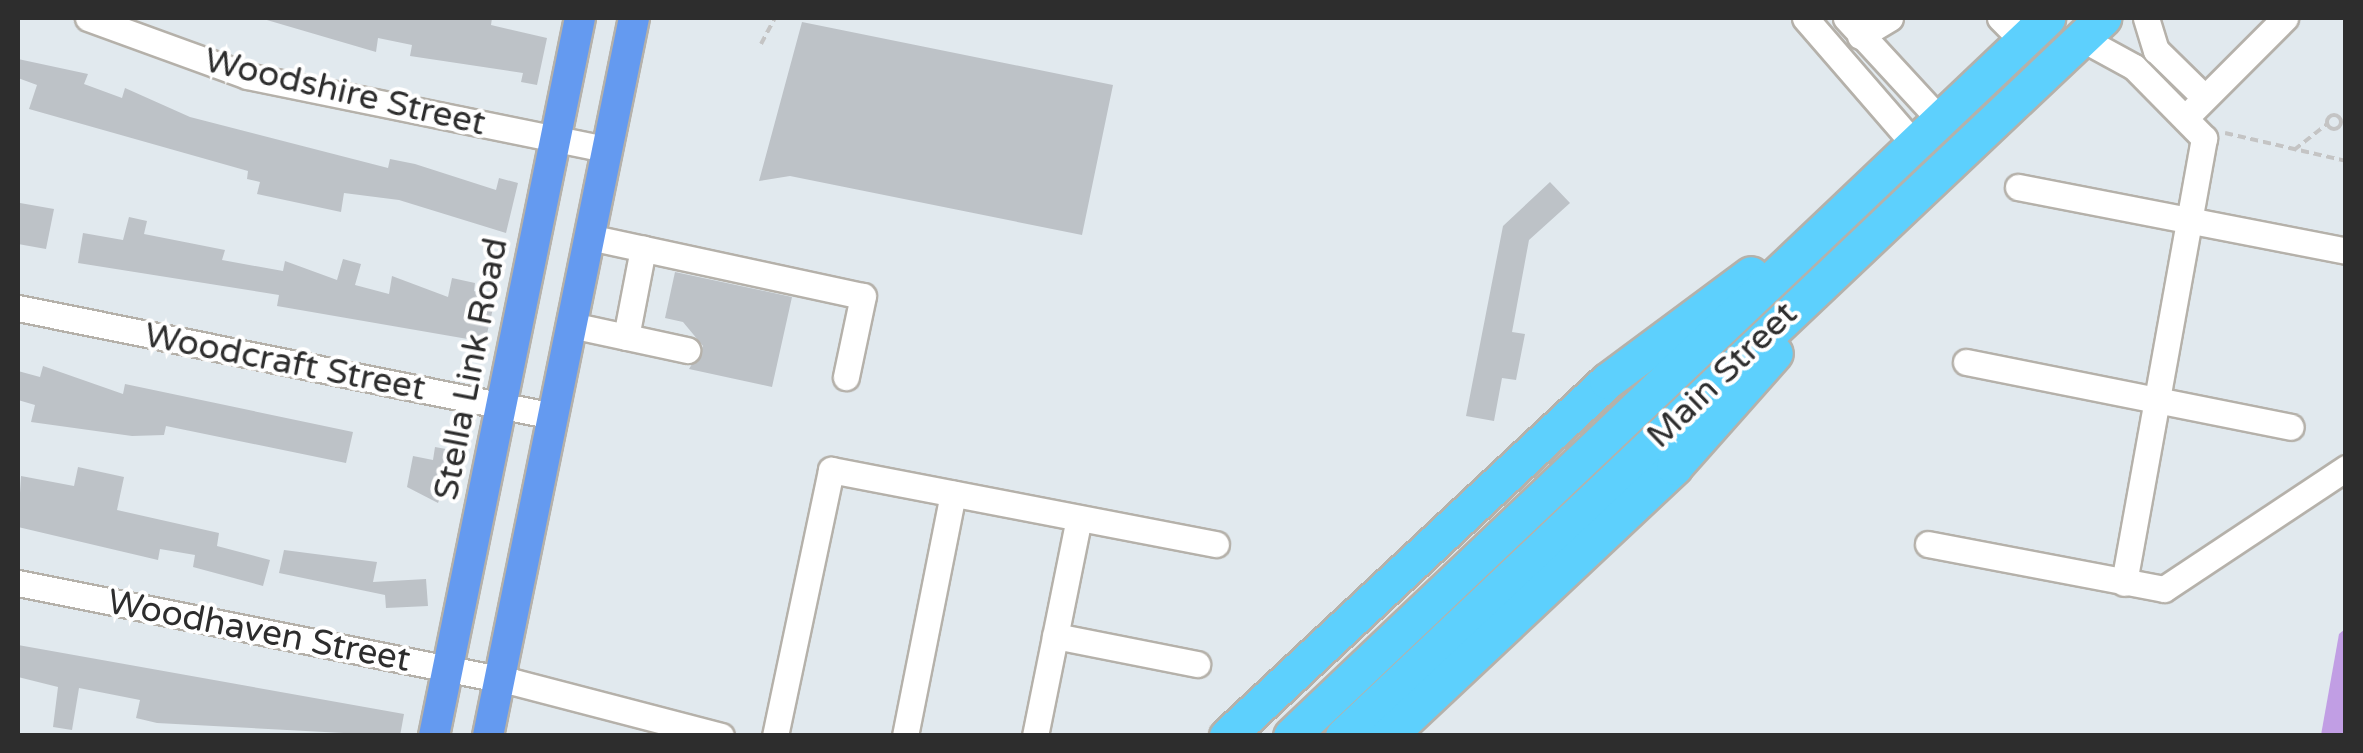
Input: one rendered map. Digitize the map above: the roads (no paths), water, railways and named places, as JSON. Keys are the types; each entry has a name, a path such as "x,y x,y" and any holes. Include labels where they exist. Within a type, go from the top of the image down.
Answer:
{"highway":[{"name":"Main Street","path":"1291,736 1880,178 2023,25"},
{"name":"Main Street","path":"1344,736 1931,176 2092,28"},
{"path":"1388,736 1674,467 1931,176"},
{"path":"1227,736 1607,381 1880,178"}],"main road":[{"name":"Stella Link Road","path":"434,736 580,18"},
{"path":"488,736 634,18"}],"street":[{"name":"Woodshire Street","path":"88,18 247,76 607,149"},
{"path":"1804,18 1927,132"},
{"path":"1890,18 1853,27 1927,132"},
{"path":"2124,583 2194,222 2204,138 2196,106 2146,18"},
{"path":"2196,106 2285,18"},
{"path":"2092,28 2150,82 2196,106"},
{"path":"2150,82 2167,60"},
{"path":"2018,187 2346,251"},
{"path":"589,237 863,296 846,377"},
{"path":"626,337 642,249"},
{"name":"Woodcraft Street","path":"18,308 553,416"},
{"path":"572,325 687,350"},
{"path":"1966,362 2290,427"},
{"path":"1928,544 2124,583 2180,584 2346,468"},
{"path":"775,736 832,470 1216,544"},
{"path":"904,736 953,494"},
{"path":"1036,736 1079,518"},
{"name":"Woodhaven Street","path":"18,583 500,679 722,736"},
{"path":"1056,636 1197,664"}]}
